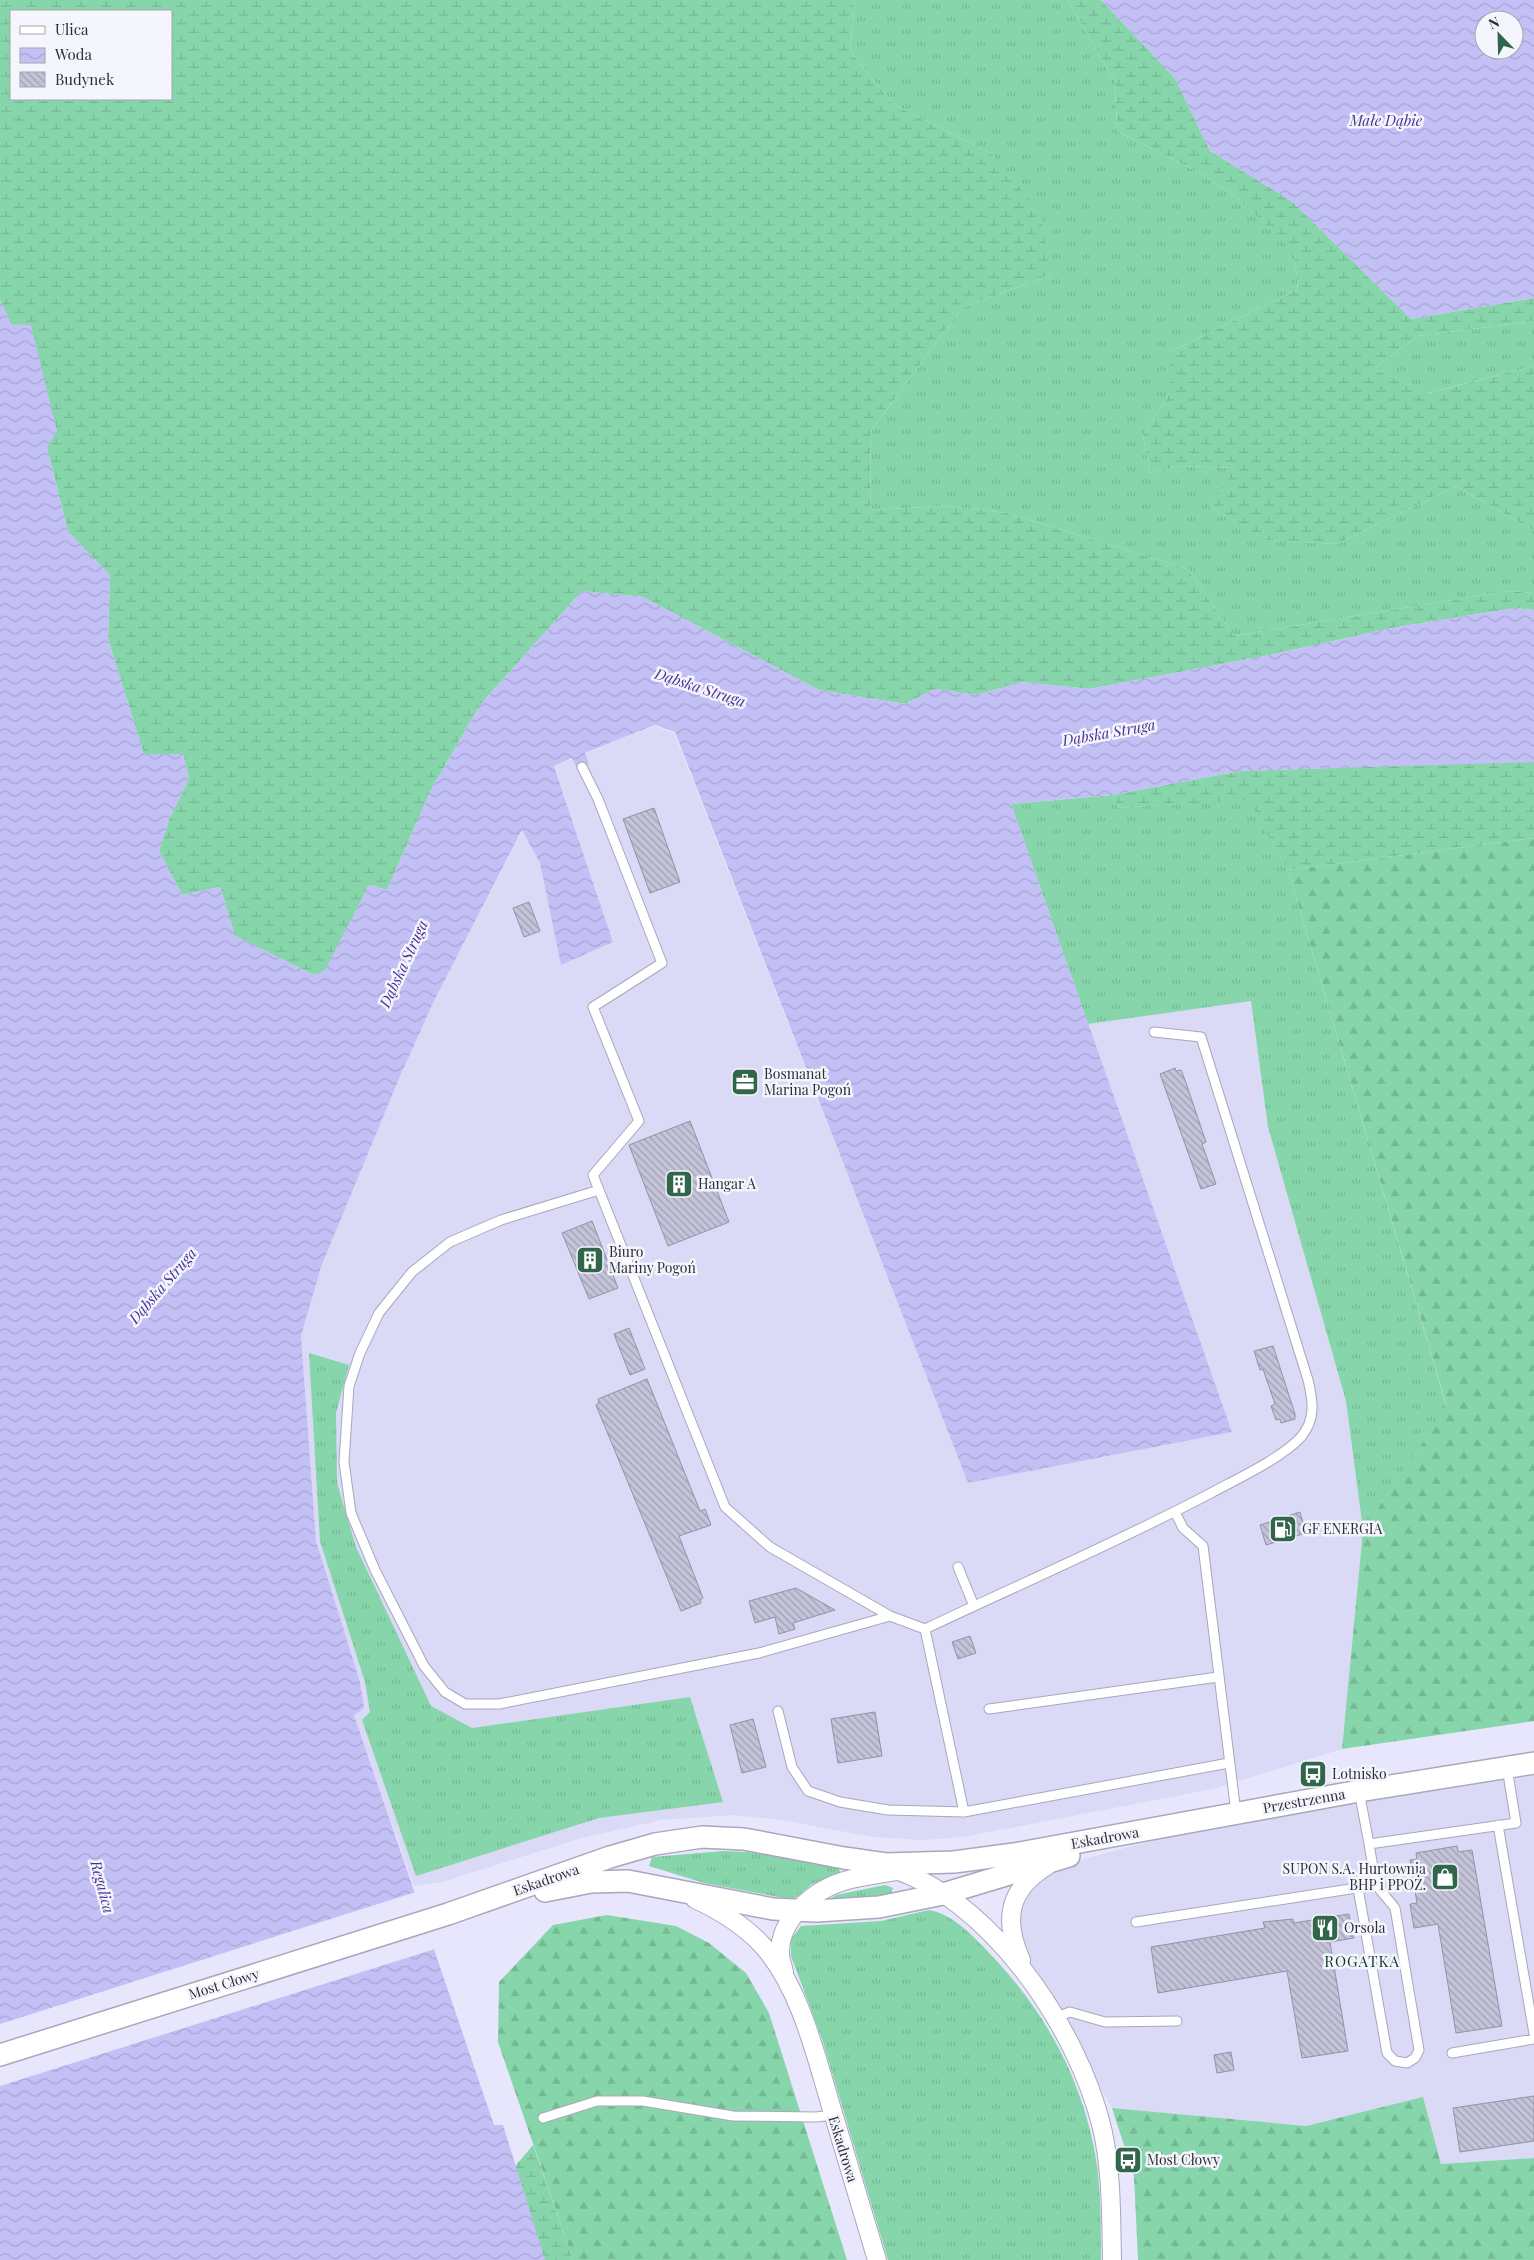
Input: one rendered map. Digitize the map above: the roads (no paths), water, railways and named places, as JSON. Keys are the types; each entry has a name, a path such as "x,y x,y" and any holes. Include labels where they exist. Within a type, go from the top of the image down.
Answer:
{"street":[{"name":"Przestrzenna","path":"1163,1828 1236,1813 1534,1763"},
{"name":"Eskadrowa","path":"448,1914 523,1895 591,1882 628,1882 662,1886 712,1898 773,1909 879,1907 943,1894 1163,1828"},
{"name":"Eskadrowa","path":"876,2260 809,2036 787,1982 780,1954 781,1940 798,1910 824,1889 844,1881 939,1863 1014,1854 1163,1828"},
{"name":"Eskadrowa","path":"448,1914 610,1857 655,1844 702,1837 744,1839 886,1864 939,1863"},
{"name":"Eskadrowa","path":"858,1860 898,1871 943,1894 977,1918 1000,1942 1031,1981 1054,2018 1088,2084 1102,2129 1108,2178 1112,2260"},
{"name":"Eskadrowa","path":"1031,1981 1016,1948 1010,1928 1012,1907 1017,1895 1030,1878 1057,1860"},
{"name":"Eskadrowa","path":"662,1886 721,1911 747,1930 765,1948 787,1982"},
{"name":"Most Cłowy","path":"0,2055 448,1914"}],"lane":[{"path":"582,767 598,799 662,963 593,1007 639,1121 594,1175 599,1190 725,1507 770,1548 890,1616 925,1629 1175,1512 1243,1476 1300,1437 1311,1422 1314,1403 1201,1037 1154,1032"},
{"path":"599,1190 502,1220 450,1242 412,1272 379,1312 360,1353 349,1386 344,1462 351,1513 375,1570 424,1666 445,1692 465,1704 499,1704 759,1652 890,1616"},
{"path":"1175,1512 1183,1528 1203,1546 1236,1813"},
{"path":"958,1567 974,1606"},
{"path":"925,1629 964,1812"},
{"path":"989,1709 1218,1677"},
{"path":"778,1711 792,1767 808,1791 840,1802 888,1810 964,1812 1229,1763"},
{"path":"1369,1844 1516,1823 1507,1767"},
{"path":"1358,1888 1385,2047 1387,2053 1395,2061 1407,2063 1415,2058 1419,2050 1397,1917 1395,1908 1376,1885 1359,1792"},
{"path":"1498,1825 1534,2034"},
{"path":"1136,1922 1376,1885"},
{"path":"1054,2018 1070,2012 1105,2022 1177,2021"},
{"path":"1452,2053 1534,2039"},
{"path":"543,2118 598,2100 643,2100 733,2116 816,2117 833,2115"}],"water":[{"name":"Małe Dąbie","path":"1101,0 1534,0 1534,298 1411,319 1293,202 1210,151 1175,78"},
{"path":"0,300 11,324 31,325 57,431 47,448 68,532 110,575 108,639 144,754 183,754 189,779 170,817 159,851 182,895 220,887 235,936 314,975 325,970 369,885 387,890 431,790 480,705 582,591 643,597 819,690 905,704 935,689 977,695 1022,682 1089,689 1265,656 1392,628 1515,608 1534,610 1534,762 1240,771 1112,795 1011,804 1232,1432 968,1483 675,732 655,725 585,753 589,764 577,769 572,758 554,766 613,942 561,965 540,863 522,830 433,1003 398,1081 321,1267 301,1336 316,1541 360,1682 364,1708 354,1715 494,2125 503,2125 545,2260 0,2260"}],"place":[{"name":"Bosmanat Marina Pogoń","path":"745,1082"},
{"name":"Hangar A","path":"679,1184"},
{"name":"Biuro Mariny Pogoń","path":"590,1260"},
{"name":"GF ENERGIA","path":"1283,1529"},
{"name":"Lotnisko","path":"1313,1774"},
{"name":"SUPON S.A. Hurtownia BHP i PPOŻ.","path":"1445,1877"},
{"name":"Orsola","path":"1325,1928"},
{"name":"Most Cłowy","path":"1128,2160"}],"district":[{"name":"ROGATKA","path":"1362,1962"}],"water label":[{"name":"Dąbska Struga","path":"700,688"},
{"name":"Dąbska Struga","path":"1109,733"},
{"name":"Dąbska Struga","path":"404,964"},
{"name":"Dąbska Struga","path":"163,1286"},
{"name":"Regalica","path":"102,1887"}]}
